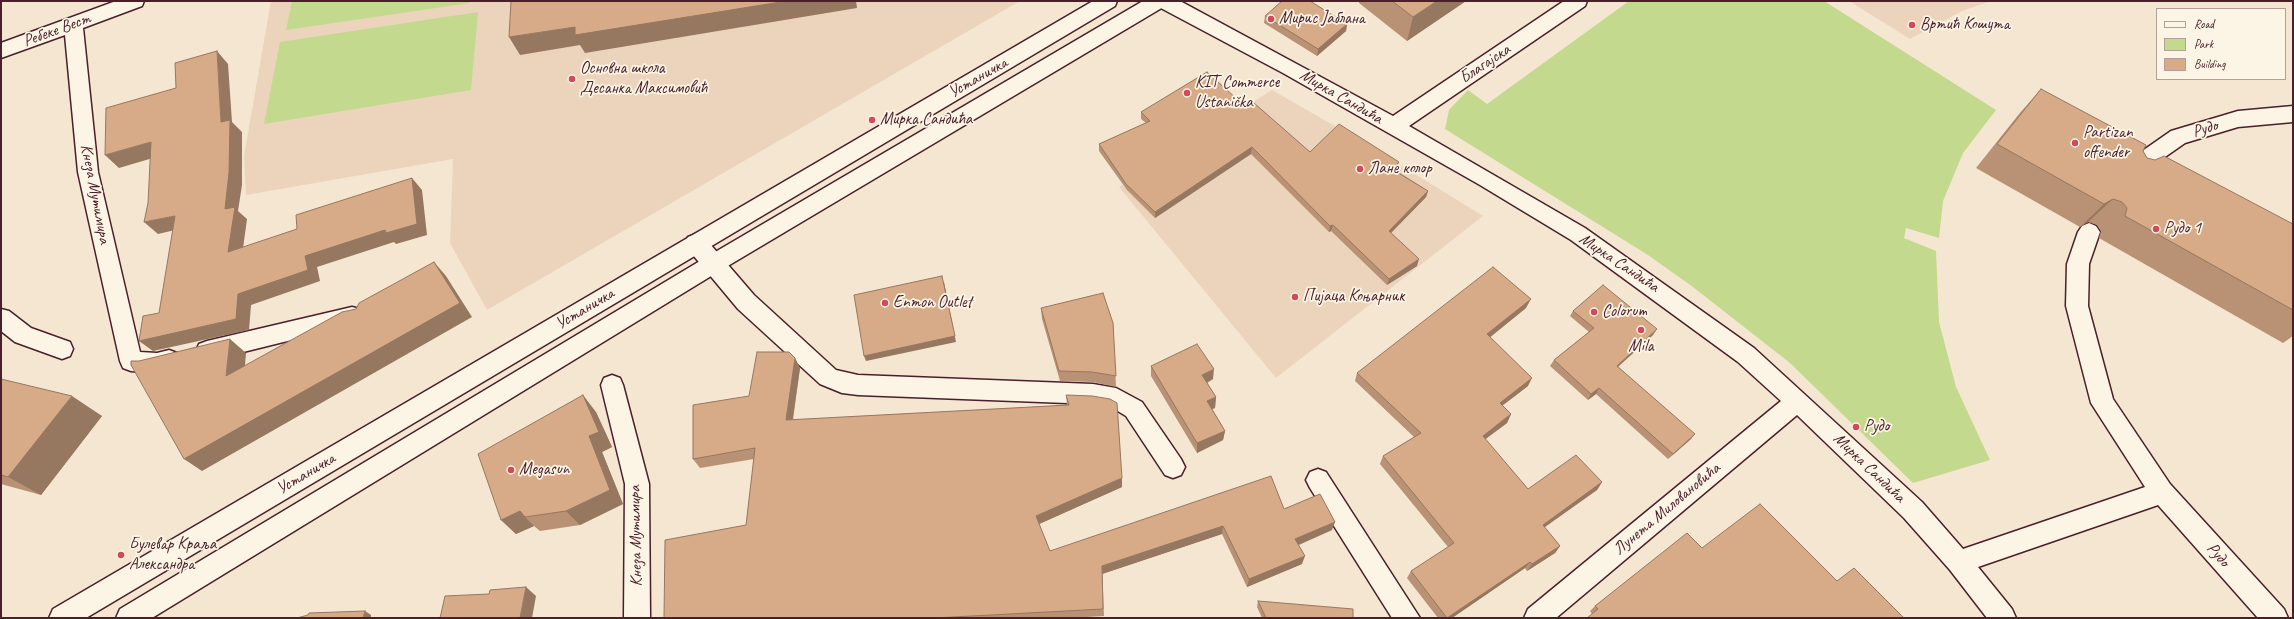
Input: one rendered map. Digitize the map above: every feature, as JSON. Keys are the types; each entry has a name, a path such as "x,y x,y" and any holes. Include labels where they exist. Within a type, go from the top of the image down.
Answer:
{"street":[{"name":"Ребеке Вест","path":"1,51 135,1"},
{"name":"Устаничка","path":"62,618 1108,1"},
{"name":"Устаничка","path":"129,618 713,264 1158,1"},
{"name":"Мирка Сандића","path":"1164,1 1290,68 1392,127 1487,179 1578,234 1638,274 1741,351 1797,401 1913,510 1959,562 2003,618"},
{"name":"Благајска","path":"1392,127 1578,1"},
{"name":"Кнеза Мутимира","path":"73,24 88,172 131,361 157,363 361,314"},
{"name":"Рудо","path":"2129,174 2135,167 2178,137 2238,119 2293,114"},
{"name":"Рудо","path":"2089,232 2078,264 2077,306 2103,403 2162,492 2275,618"},
{"path":"696,243 746,302 828,377 842,383 858,385 1093,394 1116,398 1134,410 1173,467"},
{"path":"1,318 23,335 62,349"},
{"name":"Кнеза Мутимира","path":"612,385 637,484 637,618"},
{"name":"Лунета Миловановића","path":"1537,618 1797,401"},
{"path":"1318,480 1407,618"},
{"path":"1959,562 2162,492"}],"shaded area":[{"name":"Основна школа Десанка Максимовић","path":"271,1 1020,1 487,310 450,243 453,159 246,195 244,156"},
{"name":"Вртић Кошута","path":"1849,1 1991,1 1962,11 1910,39"},
{"name":"Пијаца Коњарник","path":"1272,90 1373,148 1483,216 1276,378 1119,187"}],"green space":[{"path":"292,1 470,1 470,3 286,30"},
{"path":"1629,1 1824,1 1996,110 1963,153 1943,201 1939,238 1906,228 1904,238 1936,251 1939,322 1956,387 1990,460 1913,483 1790,363 1693,287 1648,255 1445,129 1449,110 1468,90 1487,104"},
{"path":"478,12 471,90 264,124 280,42"}],"building":[{"path":"511,1 787,1 575,35 575,27 509,37"},
{"path":"1282,1 1310,1 1347,24 1318,49 1265,16"},
{"path":"1392,1 1437,1 1413,17"},
{"path":"217,51 221,122 230,120 229,173 225,209 235,207 228,252 297,229 296,215 412,178 417,224 386,233 385,230 305,256 308,270 238,294 236,319 139,341 143,316 159,313 175,216 144,222 148,203 151,142 105,155 106,108 176,88 175,63"},
{"path":"1207,72 1247,108 1254,103 1310,152 1339,124 1399,162 1392,169 1428,191 1389,231 1419,259 1389,279 1333,225 1330,226 1252,147 1155,212 1126,184 1099,144 1150,121 1141,112"},
{"path":"2041,89 2146,145 2143,151 2147,158 2155,160 2164,156 2293,224 2293,310 2125,216 2127,208 2122,202 2113,199 2104,204 1997,144"},
{"path":"434,262 460,303 184,459 131,365 131,361 139,361 230,339 226,376 342,312 356,309 359,303"},
{"path":"1493,267 1531,299 1487,334 1532,378 1500,403 1511,414 1483,436 1528,489 1576,455 1602,482 1543,525 1560,546 1532,564 1530,562 1447,618 1411,571 1454,543 1383,456 1421,433 1357,373"},
{"path":"942,276 955,336 864,356 854,295"},
{"path":"1603,285 1657,329 1617,366 1695,434 1673,454 1599,388 1591,394 1554,360 1594,328 1573,311"},
{"path":"1103,293 1113,323 1116,376 1092,372 1059,371 1041,308"},
{"path":"1197,344 1214,369 1202,375 1216,397 1207,401 1225,431 1197,443 1151,366"},
{"path":"757,352 789,352 795,358 786,420 1069,405 1066,395 1092,396 1110,399 1117,403 1122,478 1036,516 1050,551 1271,476 1284,509 1320,494 1335,522 1295,539 1305,556 1249,579 1223,526 1102,566 1103,609 934,618 664,618 665,540 746,525 755,448 693,459 693,405 749,396"},
{"path":"1,379 72,396 8,477 1,475"},
{"path":"583,395 599,432 589,436 610,490 566,511 525,517 520,511 501,520 478,454"},
{"path":"1760,504 1837,581 1854,568 1904,618 1587,618 1598,609 1595,606 1687,533 1702,548"},
{"path":"526,587 520,618 440,618 445,596 489,594 490,590"},
{"path":"1258,601 1353,609 1353,618 1266,618"},
{"path":"365,611 363,618 297,618 308,615 309,613"}],"place":[{"name":"Мирис Јаблана","path":"1271,19"},
{"name":"Вртић Кошута","path":"1912,25"},
{"name":"Основна школа Десанка Максимовић","path":"572,79"},
{"name":"KIT Commerce Ustanička","path":"1187,93"},
{"name":"Мирка Сандића","path":"872,120"},
{"name":"Partizan offender","path":"2075,143"},
{"name":"Лане колор","path":"1360,169"},
{"name":"Рудо 1","path":"2156,229"},
{"name":"Пијаца Коњарник","path":"1295,297"},
{"name":"Enmon Outlet","path":"885,303"},
{"name":"Colorum","path":"1594,312"},
{"name":"Mila","path":"1641,330"},
{"name":"Рудо","path":"1856,427"},
{"name":"Megasun","path":"511,470"},
{"name":"Булевар Краља Александра","path":"121,555"}]}
